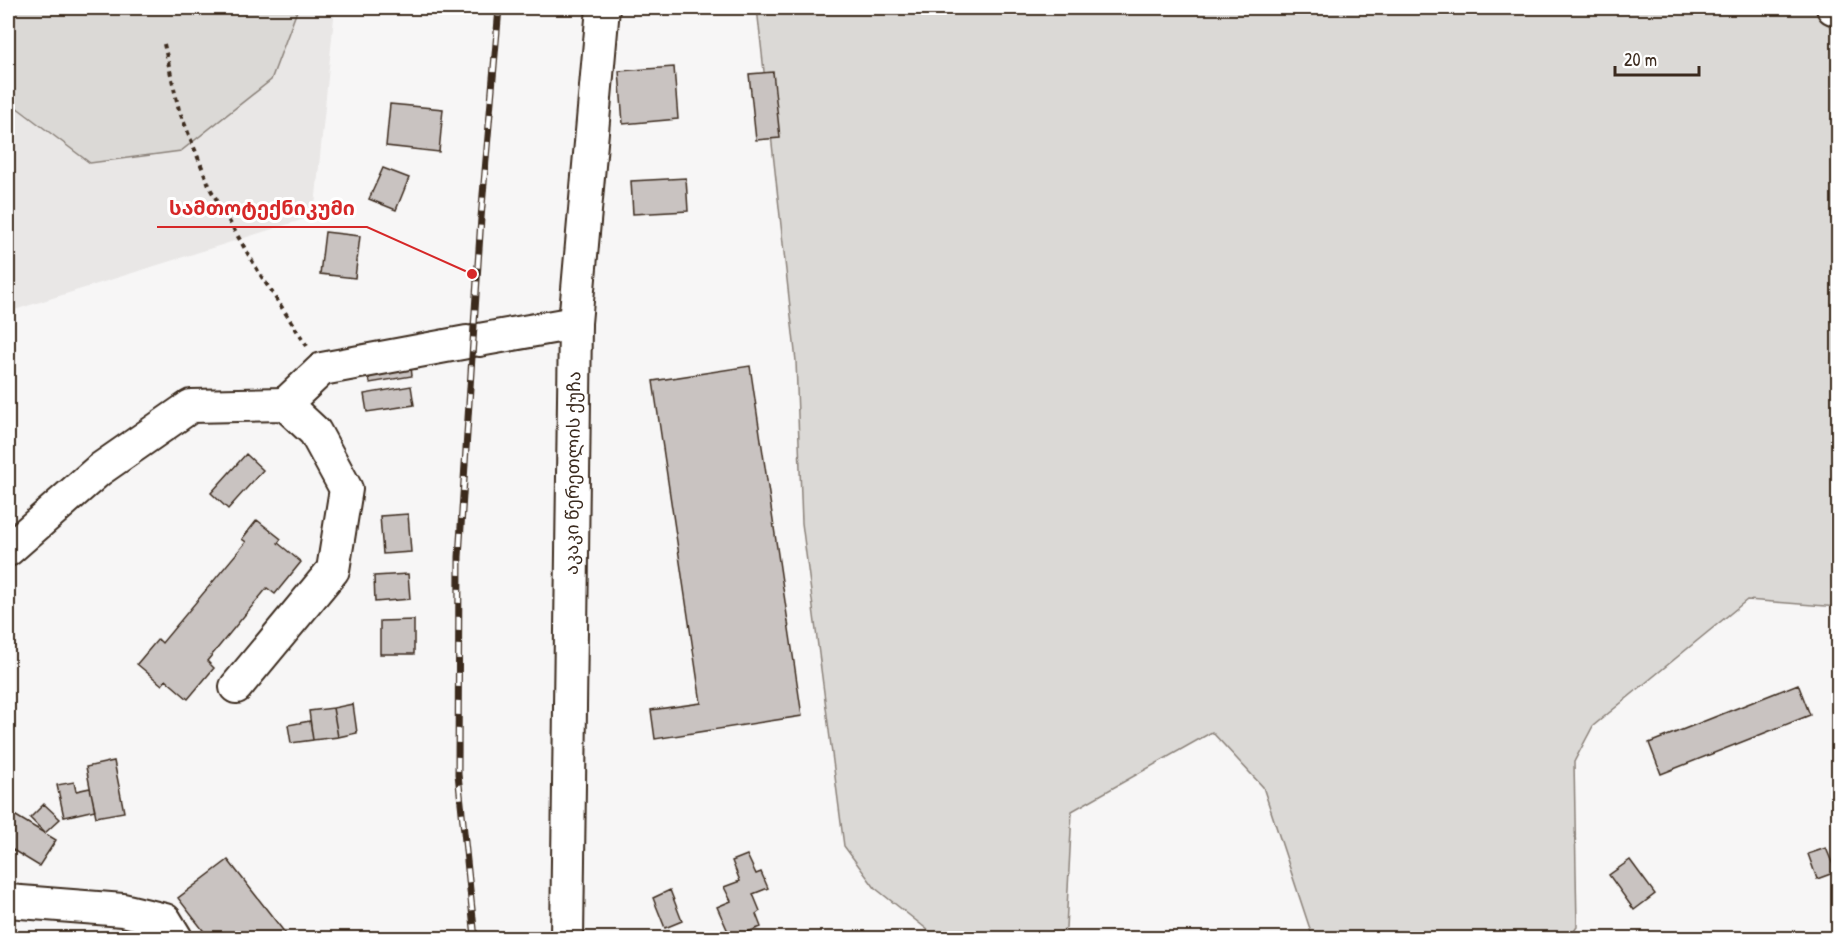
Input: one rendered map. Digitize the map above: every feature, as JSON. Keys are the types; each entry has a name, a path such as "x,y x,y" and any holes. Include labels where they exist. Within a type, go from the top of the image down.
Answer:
{"street":[{"name":"აკაკი წერეთლის ქუჩა","path":"567,939 575,322 603,8"},
{"path":"1833,8 1839,10"},
{"path":"8,550 99,470 191,406 285,404 322,369 575,322"},
{"path":"236,687 333,570 346,489 315,432 285,404"},
{"path":"8,901 123,910 165,920 176,939"}],"path":[{"path":"164,44 179,110 211,190 258,271 322,369"}],"shaded area":[{"path":"8,8 335,8 314,216 8,312"},
{"path":"8,8 298,8 271,80 181,151 90,163 8,101"},
{"path":"757,8 1838,8 1838,607 1747,600 1593,726 1574,762 1577,927 1569,938 1313,938 1263,787 1212,732 1072,811 1066,928 1052,938 938,938 875,888 844,846 802,523 796,361"}],"building":[{"path":"674,67 678,119 623,124 619,71"},
{"path":"773,72 780,138 756,140 749,74"},
{"path":"390,104 443,109 439,152 386,146"},
{"path":"383,168 409,178 396,210 369,199"},
{"path":"686,178 688,211 633,214 631,181"},
{"path":"325,232 360,236 355,278 320,274"},
{"path":"410,358 412,376 370,383 367,365"},
{"path":"750,366 802,716 655,739 651,710 701,703 653,381"},
{"path":"411,386 414,405 367,412 364,394"},
{"path":"246,454 263,470 228,509 211,493"},
{"path":"408,514 411,552 383,554 380,516"},
{"path":"257,520 281,539 278,543 301,562 275,594 267,588 207,661 214,668 188,699 166,680 162,685 137,664 158,639 162,643 246,542 242,539"},
{"path":"408,574 410,599 375,602 374,576"},
{"path":"414,620 414,654 380,654 380,621"},
{"path":"1798,684 1810,715 1661,774 1649,743"},
{"path":"353,704 357,733 338,737 333,708"},
{"path":"333,708 338,737 313,740 309,711"},
{"path":"310,721 313,740 291,743 288,725"},
{"path":"114,761 124,812 96,817 86,767"},
{"path":"74,782 76,791 90,788 95,810 64,817 57,785"},
{"path":"44,804 60,819 45,833 30,818"},
{"path":"11,813 56,840 39,866 8,847 8,818"},
{"path":"1826,848 1836,872 1817,879 1808,854"},
{"path":"747,855 756,874 761,872 768,888 753,894 760,911 756,914 761,927 731,938 717,907 731,901 724,887 740,881 732,861"},
{"path":"228,860 289,938 209,938 178,898"},
{"path":"1630,860 1655,894 1634,910 1609,875"},
{"path":"670,890 682,921 665,928 653,898"}],"railway":[{"path":"475,938 458,774 459,557 481,218 499,8"}],"place":[{"name":"სამთოტექნიკუმი","path":"472,274"}]}
